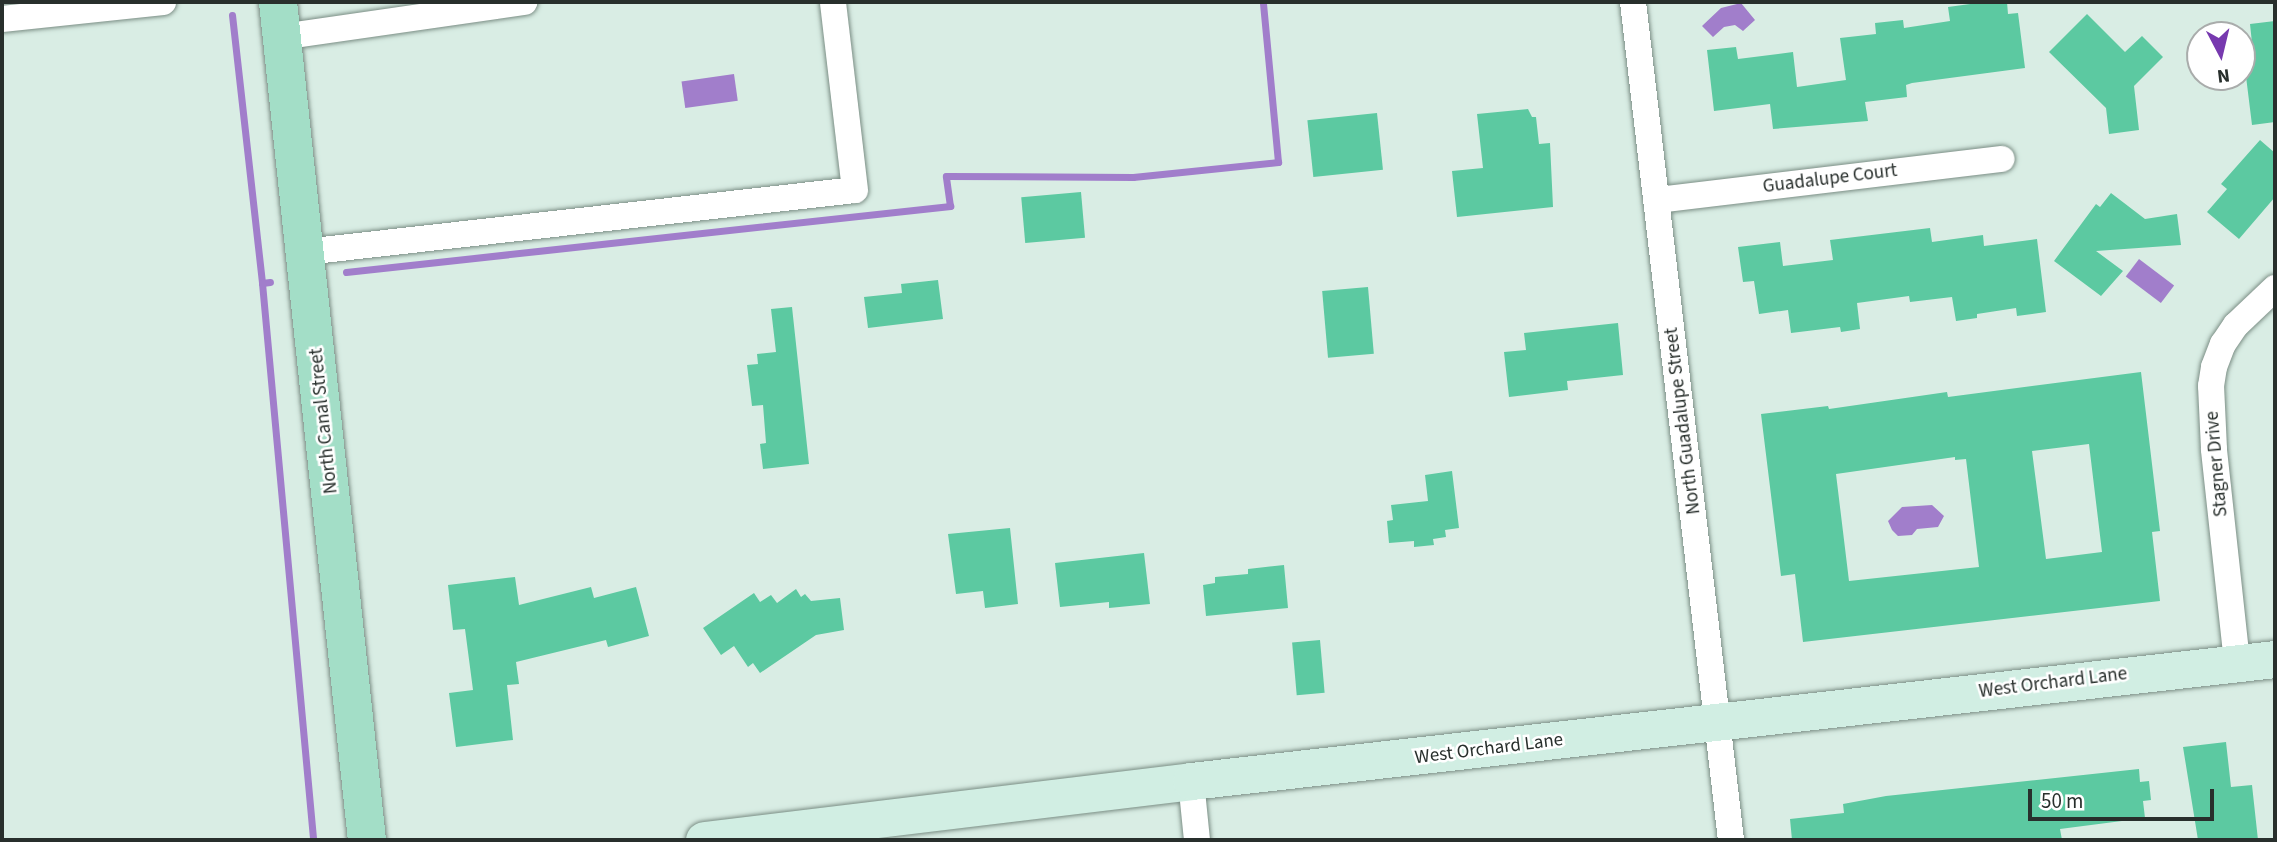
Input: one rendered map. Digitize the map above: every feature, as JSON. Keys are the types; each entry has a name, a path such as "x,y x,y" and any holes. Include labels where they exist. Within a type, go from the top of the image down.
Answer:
{"main road":[{"name":"North Canal Street","path":"280,19 367,840"}],"street":[{"path":"2,19 163,2"},
{"path":"280,19 525,2"},
{"path":"305,252 855,190 833,2"},
{"name":"North Guadalupe Street","path":"1633,2 1731,840"},
{"name":"Guadalupe Court","path":"1657,200 2002,159"},
{"name":"Stagner Drive","path":"2237,662 2214,449 2211,386 2214,367 2223,344 2236,325 2275,288"},
{"name":"West Orchard Lane","path":"704,840 814,834 1191,781 2275,659"},
{"path":"1191,781 1197,840"}],"shaded area":[{"path":"1741,3 1755,20 1743,31 1735,25 1724,27 1713,37 1702,26 1721,8"},
{"path":"734,74 738,101 685,108 682,81"},
{"path":"2139,259 2174,285 2161,303 2126,277"},
{"path":"1932,505 1944,516 1938,527 1917,529 1912,535 1898,536 1892,530 1888,521 1902,507"}],"building":[{"path":"2007,2 2008,14 2018,13 2025,68 1906,85 1907,97 1865,102 1868,121 1773,129 1770,104 1714,111 1707,50 1736,47 1738,59 1793,52 1797,87 1846,80 1840,38 1876,34 1875,23 1903,20 1904,28 1950,21 1948,7"},
{"path":"2087,14 2125,52 2142,36 2163,57 2134,86 2139,130 2109,134 2106,108 2049,52"},
{"path":"2275,21 2275,122 2252,125 2248,91 2256,91 2256,23"},
{"path":"1528,109 1532,117 1536,117 1539,144 1550,143 1553,207 1457,217 1452,171 1483,168 1477,114"},
{"path":"1377,113 1383,170 1313,177 1307,120"},
{"path":"2260,140 2275,153 2275,197 2239,239 2207,212 2227,189 2221,184"},
{"path":"1081,192 1085,238 1025,243 1021,197"},
{"path":"2111,193 2145,219 2177,214 2181,245 2096,251 2123,271 2101,296 2054,261 2096,204 2100,207"},
{"path":"1930,228 1932,242 1983,235 1984,246 2037,239 2046,312 2017,316 2016,308 1977,314 1977,318 1956,321 1952,297 1910,302 1909,296 1857,303 1860,329 1841,332 1840,327 1791,333 1788,310 1759,314 1754,281 1743,282 1738,247 1780,242 1783,266 1833,260 1830,240"},
{"path":"938,280 943,319 868,328 864,297 902,293 901,284"},
{"path":"1368,287 1374,354 1328,358 1322,291"},
{"path":"792,307 809,464 763,469 760,444 766,443 763,405 752,406 747,365 758,364 757,354 776,352 771,309"},
{"path":"1618,323 1623,375 1567,381 1568,390 1509,397 1504,352 1526,350 1524,333"},
{"path":"2141,372 2160,531 2152,532 2160,601 1803,642 1795,574 1781,576 1761,414 1828,406 1829,409 1947,392 1948,397","holes":["2089,444 2102,552 2046,559 2032,451","1955,457 1955,460 1966,459 1979,567 1849,581 1836,474"]},
{"path":"1452,471 1459,528 1445,530 1446,537 1433,539 1434,545 1414,547 1414,541 1389,543 1387,521 1393,520 1391,505 1428,501 1425,475"},
{"path":"1010,528 1018,604 985,608 983,591 956,594 948,534"},
{"path":"1144,553 1150,604 1109,608 1109,602 1060,607 1055,563"},
{"path":"1284,565 1288,608 1206,616 1203,585 1215,583 1215,577 1248,574 1248,569"},
{"path":"515,577 519,605 591,587 594,598 636,587 649,636 608,647 606,640 516,662 519,684 507,685 513,740 456,747 449,693 473,690 465,629 453,630 448,585"},
{"path":"796,589 801,597 805,594 811,601 840,598 844,630 816,635 760,673 753,663 748,667 734,646 721,655 703,628 754,593 760,602 771,595 777,603"},
{"path":"1320,640 1325,693 1297,695 1292,642"},
{"path":"2226,742 2231,787 2252,785 2258,840 2198,840 2183,747"},
{"path":"2139,769 2140,782 2149,781 2151,800 2143,801 2145,818 2060,829 2062,840 1792,840 1790,819 1844,813 1843,804 1886,796"}],"waterway":[{"path":"346,272 950,206 946,176 1133,177 1278,162 1263,2"},
{"path":"232,15 262,283 270,282"},
{"path":"262,283 313,838"}]}
